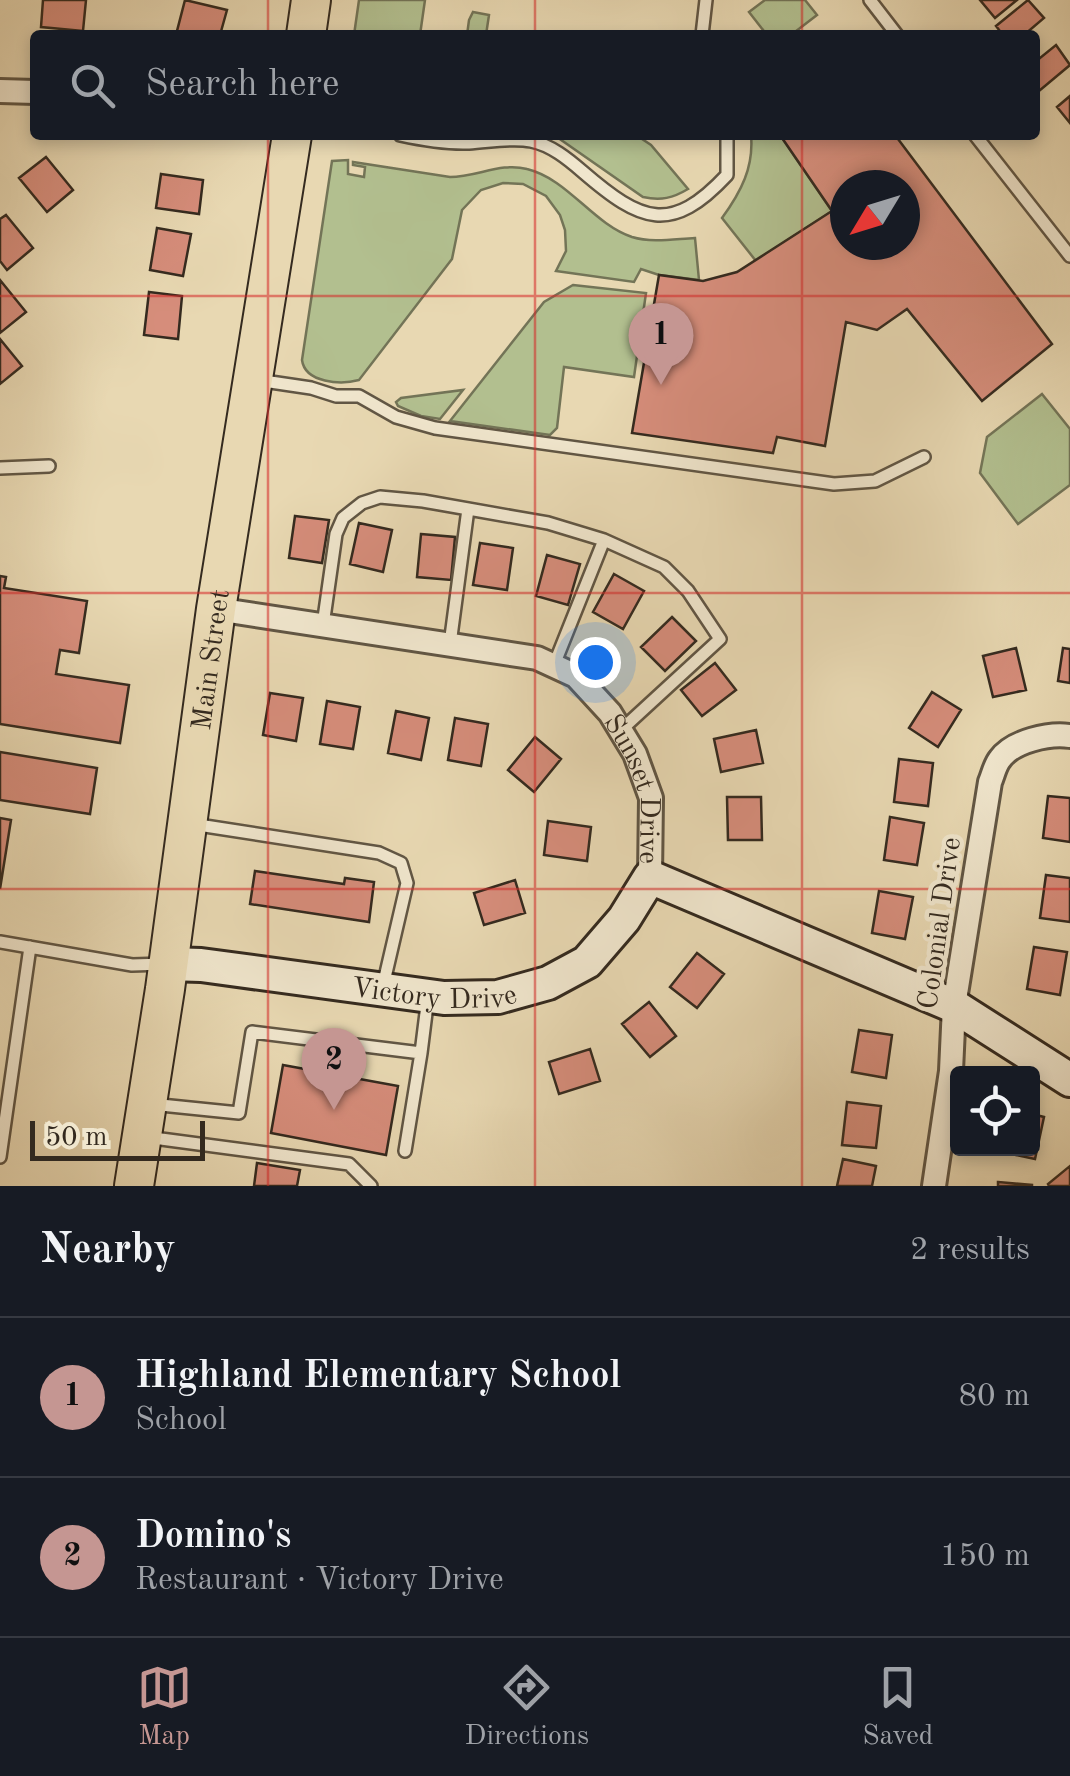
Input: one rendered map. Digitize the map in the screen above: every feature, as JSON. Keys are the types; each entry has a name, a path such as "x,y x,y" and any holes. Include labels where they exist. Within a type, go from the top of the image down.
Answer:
{"main road":[{"path":"307,30 311,0"},
{"name":"Main Street","path":"134,1186 216,608 291,140"}],"street":[{"path":"0,91 30,92"},
{"name":"Sunset Drive","path":"216,608 537,658 576,676 610,713 635,754 650,798 650,877 954,1006 1070,1080"},
{"name":"Colonial Drive","path":"934,1186 950,1071 954,1006 990,782 1000,756 1054,734 1070,736"},
{"name":"Victory Drive","path":"168,964 202,965 428,995 498,997 548,983 587,962 624,920 650,877"}],"lane":[{"path":"703,30 706,0"},
{"path":"870,0 893,30"},
{"path":"424,140 529,140 573,164 612,197 638,212 663,215 687,211 706,198 727,175 727,140"},
{"path":"980,140 1070,256"},
{"path":"253,380 311,388 336,396 359,396 396,418 435,428 834,484 875,481 924,456"},
{"path":"0,468 49,466"},
{"path":"323,625 336,534 342,518 362,503 380,497 548,523 604,540 664,567 688,591 720,639 621,730"},
{"path":"450,644 468,509"},
{"path":"554,666 604,540"},
{"path":"188,824 379,853 401,863 407,882 383,988"},
{"path":"0,942 132,965 168,964"},
{"path":"0,1157 30,947"},
{"path":"405,1150 428,995"},
{"path":"144,1120 239,1113 252,1032 421,1053"},
{"path":"144,1120 349,1164 371,1186"}],"green space":[{"path":"359,0 425,0 421,30 355,30"},
{"path":"765,0 805,0 817,15 798,30 763,30 749,12"},
{"path":"473,12 489,15 487,30 468,30"},
{"path":"561,140 644,140 651,145 688,189 667,198 643,197"},
{"path":"751,140 783,140 830,212 756,261 722,218 745,179"},
{"path":"348,160 348,174 364,177 365,167 353,162 450,177 508,167 542,174 605,222 632,237 695,238 699,280 641,269 634,282 556,271 566,251 560,215 546,196 523,184 503,183 481,190 462,210 452,259 359,380 334,382 317,378 302,360 332,161"},
{"path":"573,285 646,293 634,377 564,367 557,428 550,435 450,421 544,302"},
{"path":"463,390 440,419 421,416 396,402 401,398"},
{"path":"1042,394 1070,429 1070,485 1018,524 980,473 987,437"}],"building":[{"path":"43,0 86,0 83,30 41,27"},
{"path":"185,0 227,10 221,30 177,30"},
{"path":"980,0 1017,0 995,18"},
{"path":"1028,0 1044,18 1030,30 999,30 996,26"},
{"path":"1056,45 1070,65 1040,90 1040,58"},
{"path":"1070,96 1070,123 1057,107"},
{"path":"783,140 899,140 1052,344 982,401 907,309 877,330 846,322 825,446 777,437 773,453 632,433 659,275 703,281 737,272 830,212 830,260 920,260 920,170 830,170 830,208"},
{"path":"46,157 73,190 47,212 19,178"},
{"path":"161,174 203,180 199,214 156,208"},
{"path":"6,215 33,248 7,270 0,261 0,219"},
{"path":"157,228 191,234 183,276 150,270"},
{"path":"0,280 26,312 0,333"},
{"path":"149,292 182,296 178,339 144,335"},
{"path":"0,339 22,366 0,384"},
{"path":"295,516 329,520 322,563 289,558"},
{"path":"359,523 392,530 383,572 350,564"},
{"path":"421,534 455,537 451,580 417,577"},
{"path":"480,543 513,548 507,590 473,585"},
{"path":"547,555 580,564 568,605 536,596"},
{"path":"614,574 644,591 623,629 593,612"},
{"path":"0,576 6,577 4,588 87,601 79,653 60,650 56,674 129,685 120,743 0,724"},
{"path":"672,617 696,641 665,671 641,647"},
{"path":"1016,648 1026,690 993,697 983,656"},
{"path":"1063,648 1070,649 1070,683 1058,681"},
{"path":"715,663 736,690 702,716 681,690"},
{"path":"932,692 961,710 938,747 909,728"},
{"path":"270,693 303,698 296,741 263,735"},
{"path":"327,701 360,707 353,749 320,744"},
{"path":"396,711 429,718 421,760 388,753"},
{"path":"455,718 488,724 481,766 448,760"},
{"path":"756,730 763,763 721,772 714,739"},
{"path":"535,737 561,759 534,792 508,770"},
{"path":"0,752 97,768 90,814 0,800"},
{"path":"899,759 933,763 928,806 894,802"},
{"path":"1048,796 1070,798 1070,842 1043,838"},
{"path":"727,797 761,797 762,840 728,840"},
{"path":"890,817 924,823 917,865 884,860"},
{"path":"0,818 11,820 0,889"},
{"path":"548,821 591,827 587,861 544,855"},
{"path":"255,871 344,884 345,878 374,882 369,922 250,904"},
{"path":"1046,875 1070,878 1070,922 1040,918"},
{"path":"515,880 525,913 484,925 474,893"},
{"path":"879,891 913,897 905,939 872,933"},
{"path":"1034,947 1067,952 1060,995 1027,989"},
{"path":"697,953 724,974 697,1008 670,987"},
{"path":"649,1002 676,1036 650,1057 622,1024"},
{"path":"859,1030 892,1035 886,1078 852,1072"},
{"path":"590,1049 600,1081 559,1094 549,1062"},
{"path":"283,1065 398,1086 386,1155 271,1133"},
{"path":"847,1102 881,1106 876,1148 842,1145"},
{"path":"843,1159 876,1166 872,1186 837,1186"},
{"path":"257,1163 300,1170 297,1186 254,1186"},
{"path":"1070,1166 1070,1186 1049,1186 1048,1184"},
{"path":"998,1182 1032,1185 1032,1186 998,1186"}],"place":[{"name":"Highland Elementary School","path":"661,385"},
{"name":"Domino's","path":"334,1110"}]}
